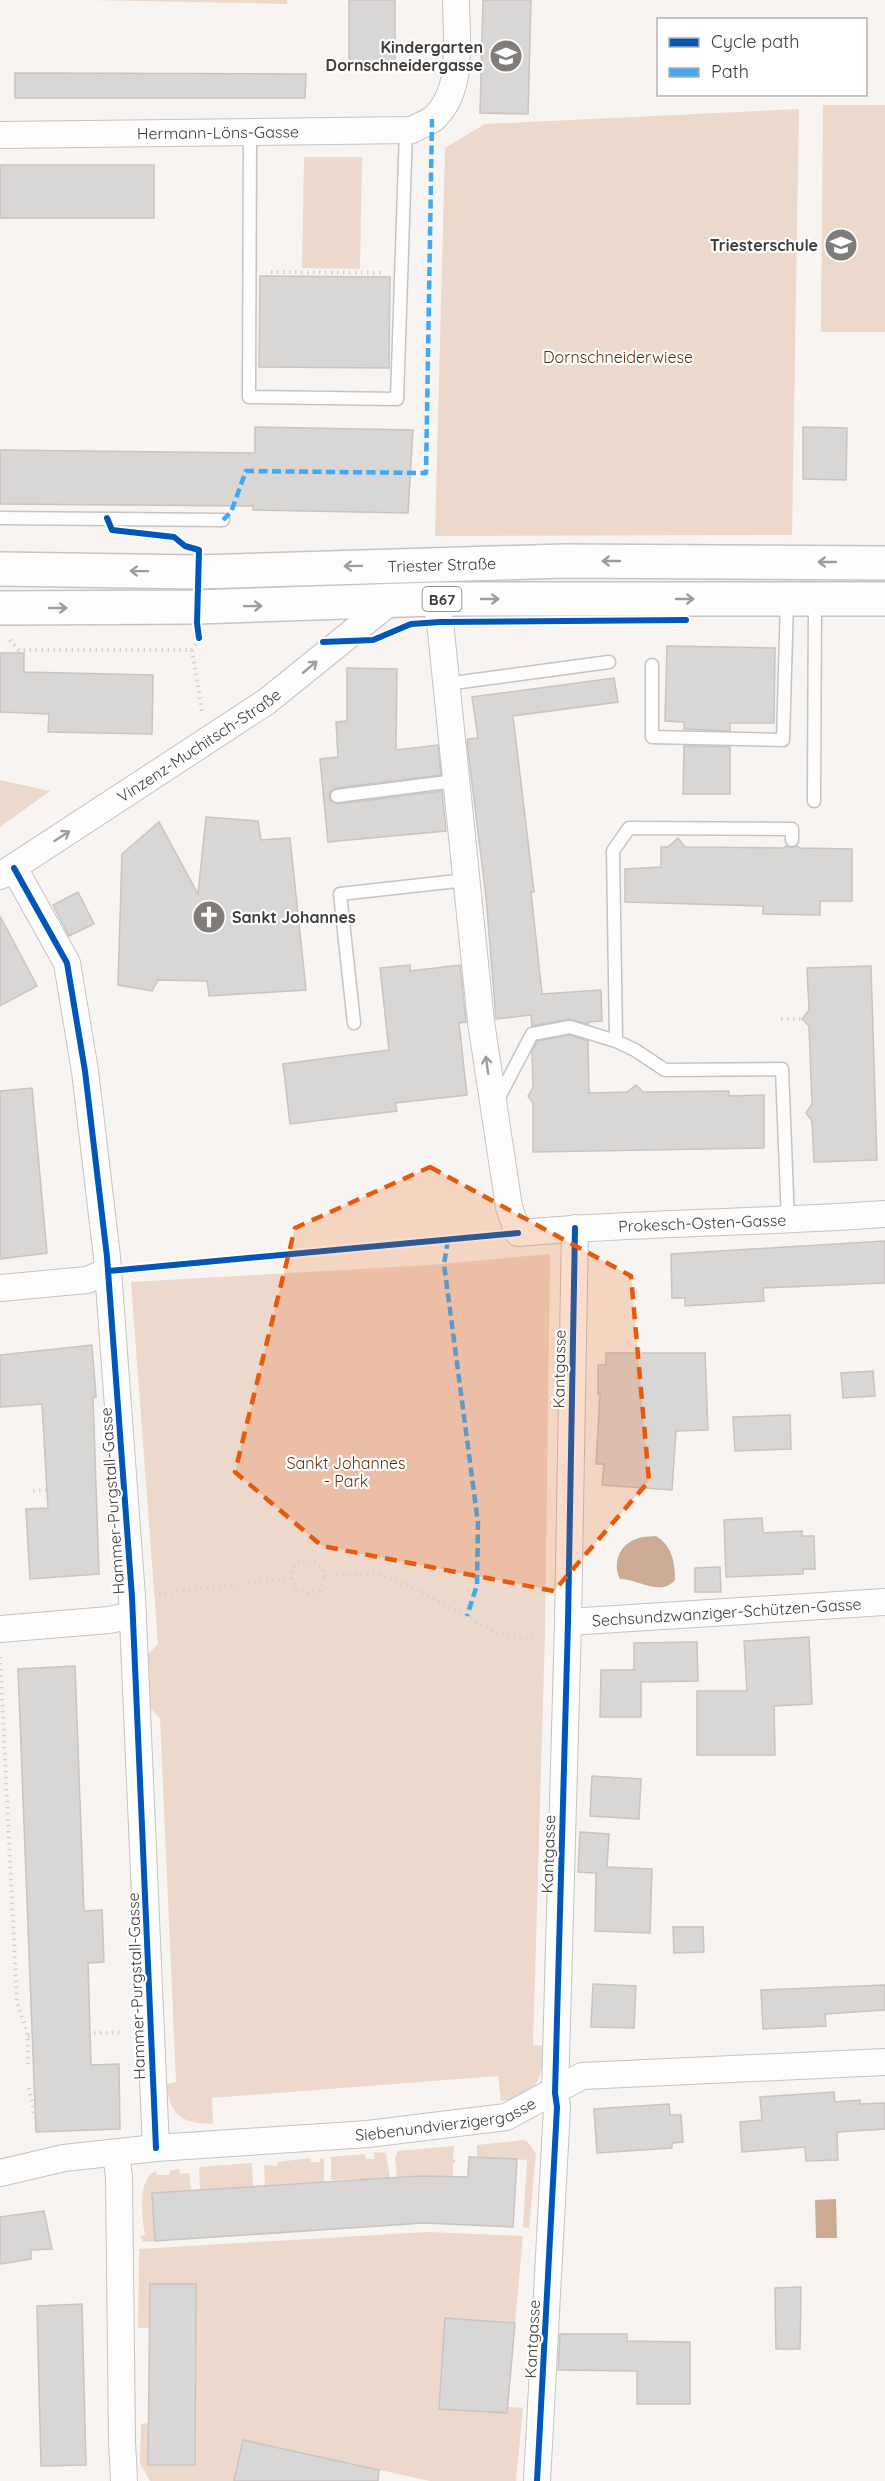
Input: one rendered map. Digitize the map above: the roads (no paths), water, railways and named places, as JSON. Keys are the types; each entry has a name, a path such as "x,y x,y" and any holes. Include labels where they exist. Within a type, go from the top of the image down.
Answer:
{"main road":[{"name":"Triester Straße","path":"0,569 198,572 564,561 885,563"},
{"name":"B67","path":"3,621 198,623 434,599 885,599"}],"street":[{"name":"Hermann-Löns-Gasse","path":"0,135 412,129 432,119 446,103 456,74 456,0"},
{"path":"434,599 440,622 481,1022 493,1107"},
{"name":"Vinzenz-Muchitsch-Straße","path":"7,872 266,702 390,602"},
{"name":"Hammer-Purgstall-Gasse","path":"7,872 67,963 85,1071 109,1271 133,1615 156,2148"},
{"name":"Prokesch-Osten-Gasse","path":"493,1107 509,1207 518,1233 575,1228 788,1221 885,1214"},
{"name":"Kantgasse","path":"537,2481 557,2107 555,2092 568,1632 575,1228"},
{"path":"0,1288 87,1280 109,1271"},
{"name":"Sechsundzwanziger-Schützen-Gasse","path":"568,1632 885,1602"},
{"path":"0,1629 109,1620 133,1615"},
{"name":"Siebenundvierzigergasse","path":"0,2173 64,2158 156,2148 368,2134 506,2117 582,2076 885,2062"},
{"path":"116,2153 119,2178 124,2481"}],"lane":[{"path":"250,131 249,397 397,399 406,130"},
{"path":"0,518 223,520"},
{"path":"652,665 652,737 783,740 801,598"},
{"path":"801,598 814,801"},
{"path":"446,684 609,662"},
{"path":"338,796 455,781"},
{"path":"616,1041 613,851 629,828 792,829 792,840"},
{"path":"354,1023 340,894 466,880"},
{"path":"493,1107 532,1034 570,1027 616,1041 637,1051 665,1070 782,1069 788,1221"}],"place":[{"name":"Kindergarten Dornschneidergasse","path":"506,56"},
{"name":"Triesterschule","path":"841,245"},
{"name":"Sankt Johannes","path":"209,917"}],"park label":[{"name":"Dornschneiderwiese","path":"618,357"},
{"name":"Sankt Johannes - Park","path":"346,1472"}]}
